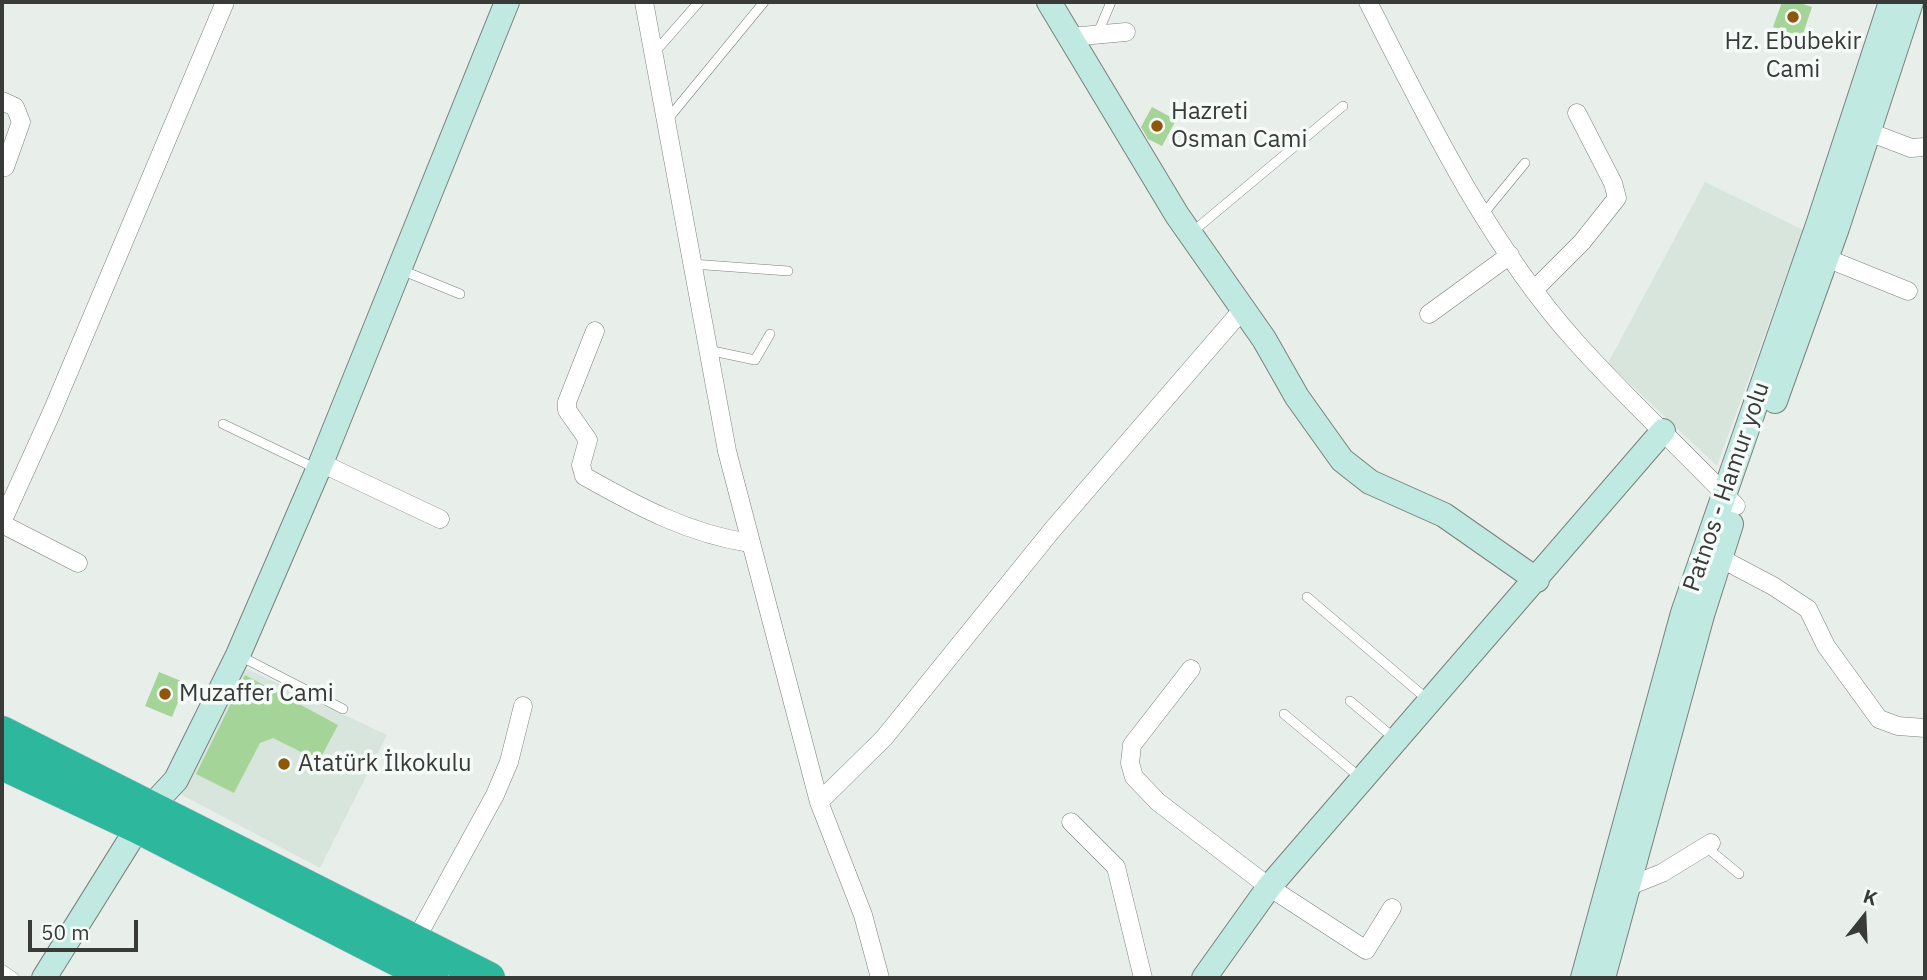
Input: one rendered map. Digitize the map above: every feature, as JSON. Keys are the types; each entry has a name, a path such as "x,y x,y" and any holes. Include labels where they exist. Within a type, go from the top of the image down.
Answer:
{"highway":[{"path":"2,732 145,818 432,978"},
{"path":"2,764 145,818 415,941 489,978"}],"street":[{"path":"78,563 2,523 10,485 225,2"},
{"path":"44,978 145,818 176,780 238,655 320,466 507,2"},
{"path":"644,2 706,349 750,543 788,674 819,802 863,915 880,978"},
{"path":"1049,2 1189,233 1243,309 1297,397 1342,460 1355,473 1444,515 1537,580"},
{"path":"1368,2 1419,101 1510,255 1575,341 1730,500"},
{"name":"Patnos - Hamur yolu","path":"1583,978 1683,613 1826,258 1869,132 1898,4"},
{"name":"Patnos - Hamur yolu","path":"1603,978 1720,558 1730,500 1819,222 1898,4"},
{"path":"1070,37 1126,32"},
{"path":"2,101 15,107 22,122 5,167"},
{"path":"1535,289 1582,242 1617,198 1613,183 1577,113"},
{"path":"1869,132 1911,148 1925,147"},
{"path":"1429,314 1510,255"},
{"path":"1826,258 1908,291"},
{"path":"819,802 884,738 1053,529 1243,309"},
{"path":"595,331 567,402 567,410 588,440 581,465 584,476 641,509 676,524 723,539 750,543"},
{"path":"1204,978 1269,887 1431,703 1663,431"},
{"path":"320,466 440,519"},
{"path":"1720,558 1773,586 1808,609 1826,646 1879,719 1898,726 1925,728"},
{"path":"1191,669 1132,745 1130,764 1134,777 1158,802 1269,887 1366,950 1392,908"},
{"path":"415,941 495,795 509,762 523,706"},
{"path":"1071,822 1116,867 1143,978"},
{"path":"1628,887 1662,873 1708,845"}],"lane":[{"path":"653,54 699,2"},
{"path":"666,121 764,2"},
{"path":"1097,35 1111,2"},
{"path":"1189,233 1343,106"},
{"path":"1484,213 1525,163"},
{"path":"692,264 788,271"},
{"path":"398,268 460,294"},
{"path":"706,349 755,360 770,334"},
{"path":"223,424 320,466"},
{"path":"1307,597 1431,703"},
{"path":"238,655 343,709"},
{"path":"1350,701 1398,741"},
{"path":"1284,714 1363,780"},
{"path":"1708,845 1739,874"},
{"path":"2,969 15,978"}],"shaded area":[{"path":"1705,182 1803,230 1717,466 1608,363"},
{"name":"Atatürk İlkokulu","path":"243,667 387,735 320,868 180,794"}],"building":[{"name":"Hz. Ebubekir Cami","path":"1782,2 1797,2 1812,7 1802,37 1773,27"},
{"name":"Hazreti Osman Cami","path":"1152,107 1176,120 1162,146 1148,139 1141,127"},
{"name":"Muzaffer Cami","path":"159,672 186,683 172,717 145,706"},
{"path":"245,675 338,725 319,761 273,738 260,743 234,793 196,774"}],"place":[{"name":"Hz. Ebubekir Cami","path":"1793,17"},
{"name":"Hazreti Osman Cami","path":"1157,126"},
{"name":"Muzaffer Cami","path":"165,694"},
{"name":"Atatürk İlkokulu","path":"284,764"}]}
